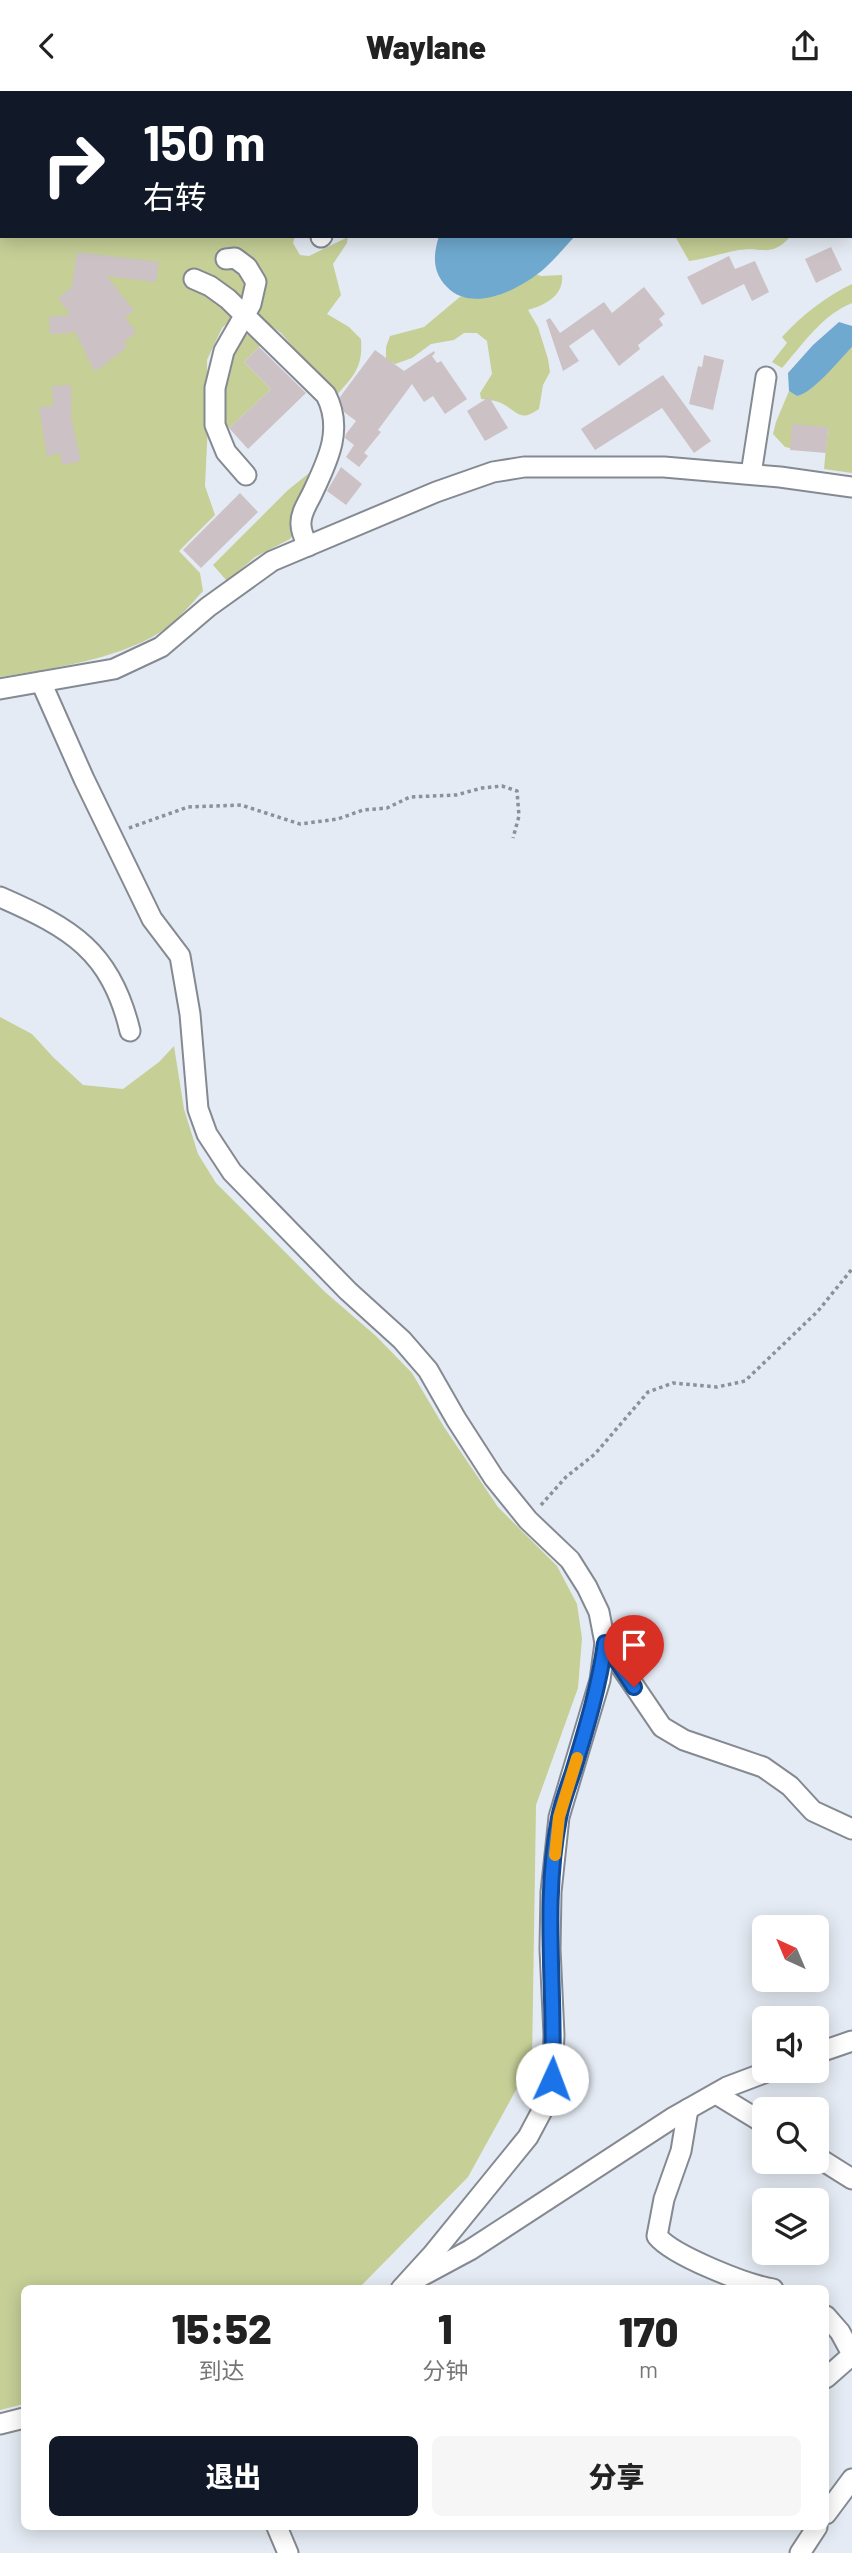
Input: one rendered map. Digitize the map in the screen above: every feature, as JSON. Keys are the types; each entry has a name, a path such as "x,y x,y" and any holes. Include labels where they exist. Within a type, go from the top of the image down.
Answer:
{"street":[{"path":"226,259 235,258 247,267 256,282 251,304 224,351 215,388 215,425 226,452 246,475"},
{"path":"194,279 228,299 327,395 333,408 335,429 332,451 302,512 301,525 308,546"},
{"path":"751,474 766,377"},
{"path":"0,689 114,669 161,647 208,607 272,561 436,492 493,472 524,467 664,467 751,474 852,487"},
{"path":"41,682 152,919 180,956 190,1014 198,1109 207,1134 232,1172 348,1291 402,1340 428,1370 494,1478 528,1520 570,1560 599,1612 605,1643 600,1680 559,1817 551,1892 550,1949 554,2035 552,2079 544,2107 528,2137 406,2285"},
{"path":"0,897 64,927 101,961 123,1002 130,1031"},
{"path":"605,1643 662,1727 684,1740 763,1766 790,1786 813,1811 852,1829"},
{"path":"829,2049 852,2041"},
{"path":"407,2285 470,2250 688,2109 752,2079"},
{"path":"716,2094 752,2117"},
{"path":"688,2109 681,2151 664,2199 657,2237 663,2244 753,2285"},
{"path":"829,2165 852,2179"},
{"path":"829,2319 840,2332 852,2355 829,2375"},
{"path":"0,2424 21,2419"},
{"path":"829,2510 852,2479"},
{"path":"278,2530 288,2553"},
{"path":"800,2553 815,2530"}],"path":[{"path":"110,834 188,807 241,805 300,824 338,819 363,810 387,808 410,797 456,795 502,786 517,791 519,816 513,838"},
{"path":"528,1520 566,1477 595,1454 648,1392 673,1383 717,1387 745,1381 818,1311 852,1269"}],"green space":[{"path":"0,238 294,238 293,243 300,255 309,256 348,238 333,264 341,295 327,314 349,327 361,339 361,349 356,370 336,396 281,333 255,314 235,316 222,328 207,360 205,486 215,515 179,551 200,573 203,591 169,626 132,646 88,660 0,677"},
{"path":"676,238 789,238 772,249 739,250 689,261"},
{"path":"536,274 562,275 562,282 552,299 528,310 538,327 550,372 543,385 539,409 533,413 523,416 500,403 481,399 480,393 492,374 487,341 477,333 464,333 454,340 431,344 412,358 395,364 386,359 390,336 424,327 461,296 491,296"},
{"path":"852,284 852,303 822,323 782,368 772,362 787,343 782,337 790,329 823,301"},
{"path":"251,332 264,342 244,362 271,389 229,428 221,405 223,377 234,350"},
{"path":"852,347 852,473 824,469 828,427 790,448 785,447 773,434 789,391 797,396 810,389"},
{"path":"319,465 290,539 255,557 227,581 213,565 288,490"},
{"path":"0,1017 32,1034 83,1085 123,1089 159,1062 174,1046 184,1109 198,1154 216,1183 325,1292 376,1336 412,1373 444,1427 498,1507 557,1566 577,1604 582,1638 578,1688 536,1805 532,2061 468,2177 362,2285 21,2285 21,2405 0,2410"}],"water":[{"path":"439,238 573,238 549,264 523,284 483,298 458,295 447,287 436,269"},
{"path":"839,322 852,326 852,347 811,389 797,396 789,391 788,373 813,345"}],"building":[{"path":"831,247 842,270 816,283 805,259"},
{"path":"77,252 159,262 156,282 107,276 134,311 125,317 136,332 124,342 127,347 95,372 74,330 71,333 50,334 49,317 71,315 58,298 72,287"},
{"path":"729,256 735,269 755,261 769,292 752,301 744,284 702,305 687,277"},
{"path":"644,287 665,314 659,319 663,325 638,345 640,349 619,366 593,329 569,346 579,361 563,371 546,320 550,318 560,333 604,302 612,313"},
{"path":"259,347 306,393 248,449 229,428 271,389 244,362"},
{"path":"375,350 404,371 434,351 432,356 437,363 441,361 467,399 445,414 433,396 424,402 412,384 364,453 368,456 359,467 346,457 354,445 345,438 346,434 356,421 344,412 340,397"},
{"path":"704,355 724,360 713,410 689,404 698,366 702,367"},
{"path":"663,375 711,441 694,453 662,408 595,450 581,429"},
{"path":"71,385 71,417 81,461 62,465 60,453 47,456 39,407 53,406 52,386"},
{"path":"489,397 508,428 485,441 467,411"},
{"path":"792,424 828,427 826,453 790,450"},
{"path":"341,467 362,484 346,505 327,491"},
{"path":"240,493 258,512 201,568 183,550"}],"slow traffic":[{"path":"555,1855 559,1817 577,1758"}],"route":[{"path":"552,2079 554,2035 550,1949 551,1892 559,1817 600,1680 605,1643 634,1687"}]}
